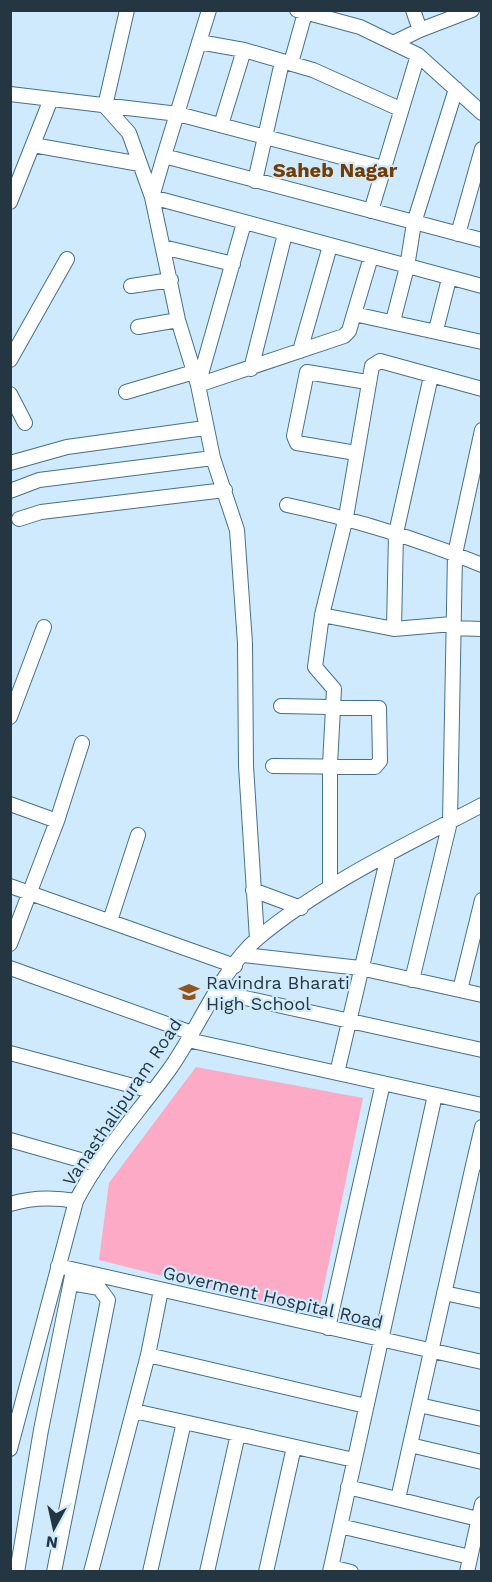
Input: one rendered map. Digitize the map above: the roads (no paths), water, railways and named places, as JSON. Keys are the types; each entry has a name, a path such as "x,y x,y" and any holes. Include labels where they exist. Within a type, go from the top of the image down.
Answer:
{"street":[{"path":"105,106 127,10"},
{"path":"152,197 209,10"},
{"path":"413,10 420,30"},
{"path":"393,43 472,10"},
{"path":"255,181 265,136 301,12 360,27 418,55 482,114"},
{"path":"200,42 244,50 313,70 400,109"},
{"path":"221,125 244,50"},
{"path":"371,211 418,55"},
{"path":"393,321 407,267 414,223 456,88"},
{"path":"10,94 178,114 383,168"},
{"path":"10,202 51,99"},
{"path":"105,106 129,133 152,197 178,320 196,379 213,458 237,530 245,643 246,766 257,939"},
{"path":"33,145 140,164"},
{"path":"458,234 482,149"},
{"path":"164,156 482,240"},
{"path":"152,197 449,279 482,286"},
{"path":"196,379 244,223"},
{"path":"251,369 285,234"},
{"path":"300,351 330,246"},
{"path":"164,247 233,264"},
{"path":"126,392 251,369 344,336 349,331 371,257"},
{"path":"10,360 67,259"},
{"path":"435,330 449,279"},
{"path":"131,286 171,280"},
{"path":"354,314 480,337"},
{"path":"138,327 178,320"},
{"path":"330,887 330,765 334,689 315,667 322,615 346,517 367,382 372,366 380,361 482,389"},
{"path":"356,453 297,443 294,436 307,372 367,382"},
{"path":"394,629 396,533 431,376"},
{"path":"10,394 25,423"},
{"path":"10,463 67,447 206,428"},
{"path":"411,980 450,822 455,554 482,430"},
{"path":"10,491 39,480 213,458"},
{"path":"20,519 41,512 225,490"},
{"path":"287,505 346,517 482,565"},
{"path":"322,615 394,629 452,626 482,629"},
{"path":"10,717 44,627"},
{"path":"273,766 375,766 380,761 379,708 281,705"},
{"path":"10,944 57,821 82,742"},
{"path":"10,804 57,821"},
{"name":"Vanasthalipuram Road","path":"10,1449 76,1201 98,1165 190,1037 239,961 257,939 330,887 482,805"},
{"path":"110,921 138,835"},
{"path":"338,1073 360,968 388,856"},
{"path":"10,886 110,921 239,961 360,968 482,995"},
{"path":"254,890 301,908"},
{"path":"460,990 482,900"},
{"path":"10,968 190,1037 482,1105"},
{"path":"218,992 482,1050"},
{"path":"10,1053 152,1091"},
{"path":"328,1328 383,1083"},
{"path":"351,1572 330,1569 435,1095"},
{"path":"398,1499 444,1293 478,1162 482,1127"},
{"path":"10,1140 98,1165"},
{"path":"10,1203 53,1197 76,1201"},
{"name":"Goverment Hospital Road","path":"58,1266 72,1277 161,1290 482,1362"},
{"path":"17,1572 41,1430 72,1277 99,1288 108,1300 54,1572"},
{"path":"91,1572 134,1411 161,1290"},
{"path":"444,1293 482,1301"},
{"path":"147,1355 366,1406"},
{"path":"419,1406 482,1419"},
{"path":"134,1411 354,1460"},
{"path":"150,1572 184,1422"},
{"path":"207,1572 238,1434"},
{"path":"411,1445 482,1462"},
{"path":"266,1572 294,1447"},
{"path":"348,1487 478,1519"},
{"path":"467,1572 482,1504"},
{"path":"340,1526 470,1557"}],"place":[{"name":"Ravindra Bharati High School","path":"189,992"}],"district":[{"name":"Saheb Nagar","path":"335,170"}]}
